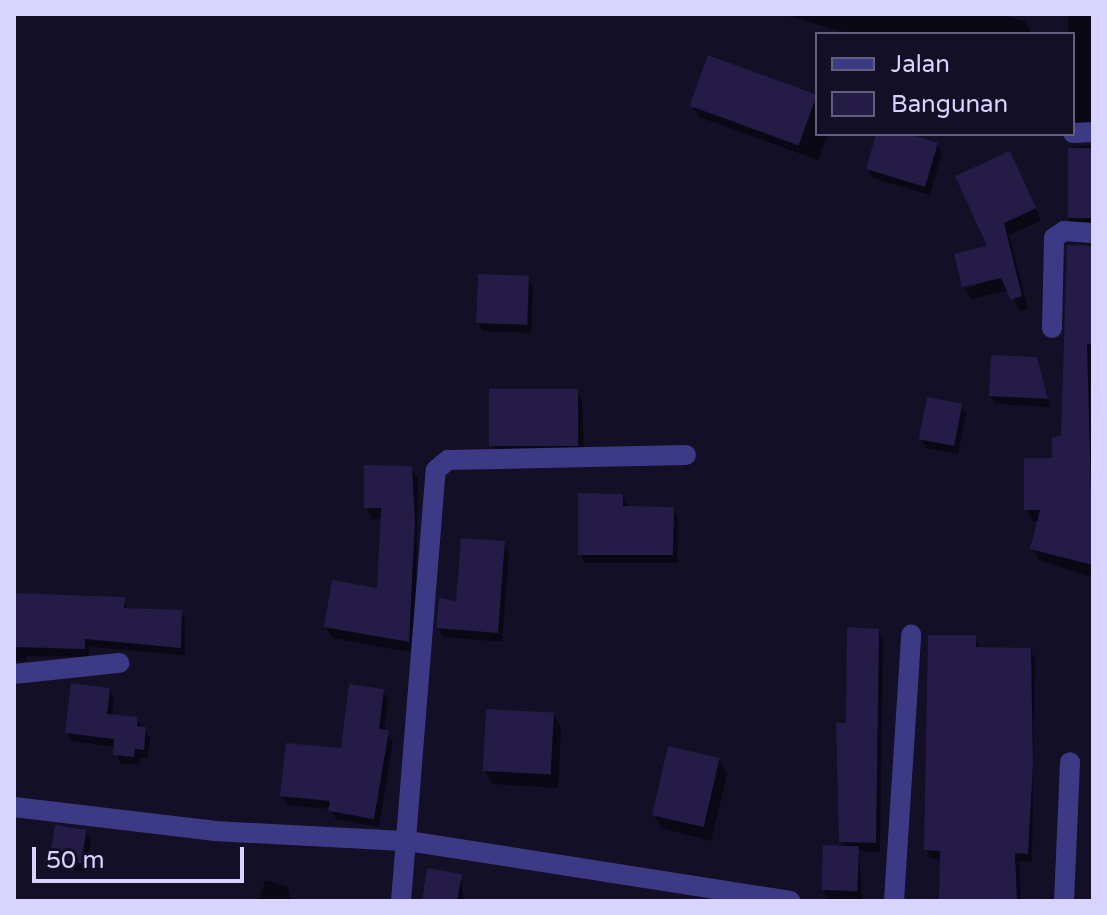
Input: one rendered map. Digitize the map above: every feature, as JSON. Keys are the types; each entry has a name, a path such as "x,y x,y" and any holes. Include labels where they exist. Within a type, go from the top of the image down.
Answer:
{"street":[{"path":"1052,328 1054,238 1064,231 1093,233"},
{"path":"401,901 436,470 448,460 686,455"},
{"path":"894,901 911,635"},
{"path":"14,674 119,663"},
{"path":"1064,901 1070,762"},
{"path":"14,807 214,831 408,841 790,901"}],"building":[{"path":"708,55 815,94 799,145 690,106"},
{"path":"875,136 915,136 938,143 925,187 866,169"},
{"path":"1068,148 1093,148 1093,218 1068,218"},
{"path":"1010,151 1036,208 1004,223 1022,296 1011,300 1001,278 962,287 954,254 987,246 955,176"},
{"path":"1067,245 1093,246 1093,344 1087,344 1093,565 1030,549 1040,510 1024,510 1024,458 1052,458 1052,437 1061,436"},
{"path":"478,274 529,276 527,325 476,323"},
{"path":"991,355 1037,357 1048,399 989,396"},
{"path":"489,389 578,389 578,446 489,446"},
{"path":"927,397 962,404 954,446 919,439"},
{"path":"364,465 412,466 415,520 409,642 324,627 332,580 377,588 381,508 364,508"},
{"path":"578,493 623,494 623,506 674,507 673,555 578,555"},
{"path":"461,538 505,541 498,633 436,628 439,598 456,601"},
{"path":"14,593 125,597 124,608 182,610 181,648 85,639 85,649 14,647"},
{"path":"847,627 879,629 876,843 839,842 836,723 846,723"},
{"path":"928,635 976,635 976,647 1031,648 1033,765 1028,854 1015,853 1017,901 939,901 940,851 924,850"},
{"path":"71,683 110,688 107,714 138,717 137,726 146,727 144,750 135,749 134,757 113,755 114,739 65,733"},
{"path":"349,684 384,689 379,729 389,730 374,819 328,811 330,801 280,796 286,743 341,748"},
{"path":"486,709 554,713 551,774 483,771"},
{"path":"668,746 720,758 704,827 652,815"},
{"path":"55,825 87,830 81,864 50,859"},
{"path":"823,845 859,846 857,891 821,890"},
{"path":"427,868 462,874 457,901 422,901"}]}
